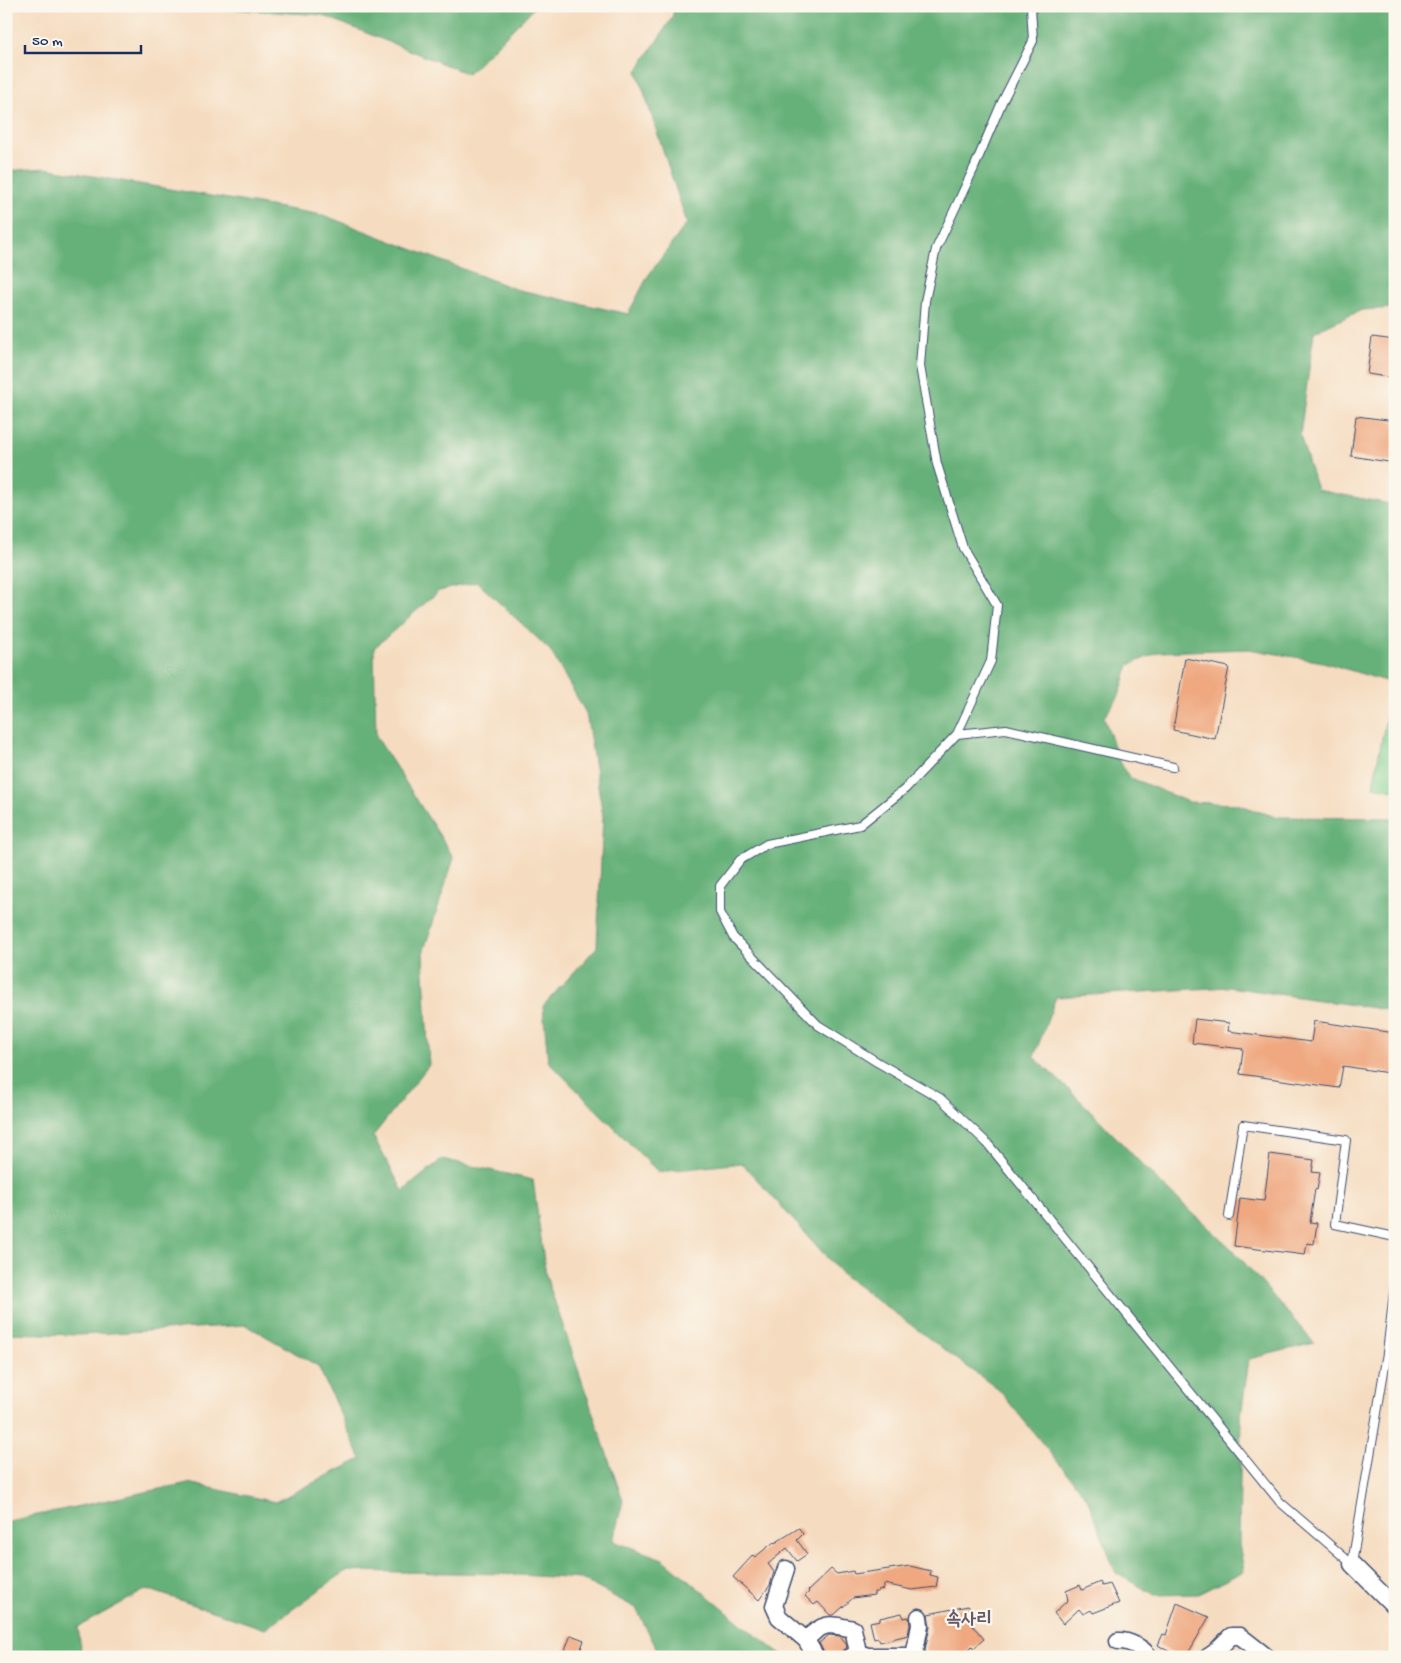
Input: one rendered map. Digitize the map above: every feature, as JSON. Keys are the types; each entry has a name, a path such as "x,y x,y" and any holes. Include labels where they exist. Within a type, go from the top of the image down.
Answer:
{"street":[{"path":"1352,1564 1395,1607"},
{"path":"786,1569 774,1606 778,1617 806,1640 816,1657"},
{"path":"806,1640 814,1631 830,1624 853,1629 854,1654 867,1656 914,1656 920,1625 919,1617"},
{"path":"1208,1657 1231,1636 1240,1636 1267,1657"},
{"path":"1118,1641 1125,1640 1146,1652 1149,1657"}],"lane":[{"path":"1031,6 1033,41 1002,102 936,250 925,301 920,366 937,464 963,548 997,605 991,662 957,734 905,789 860,825 767,844 740,860 720,886 720,912 733,937 818,1025 940,1098 987,1143 1280,1502 1352,1564"},
{"path":"957,734 1006,729 1173,767"},
{"path":"1230,1216 1243,1125 1346,1140 1335,1224 1395,1237"},
{"path":"1352,1564 1391,1353 1395,1283"}],"green space":[{"path":"185,6 536,6 468,74 322,15"},
{"path":"675,6 1395,6 1395,308 1362,310 1314,332 1300,435 1317,490 1395,505 1395,684 1323,662 1249,649 1159,652 1129,665 1119,696 1104,717 1118,758 1129,777 1188,802 1237,804 1276,817 1395,818 1395,1011 1229,987 1056,997 1034,1057 1085,1105 1158,1181 1235,1252 1314,1343 1249,1359 1241,1416 1239,1544 1244,1571 1198,1594 1155,1595 1116,1573 1087,1498 999,1390 842,1274 742,1163 658,1172 548,1061 543,1006 597,947 603,816 586,713 550,650 477,582 439,591 374,648 376,736 454,858 423,953 429,1065 373,1136 403,1191 442,1159 533,1180 546,1276 623,1501 613,1541 663,1559 745,1627 785,1657 661,1657 636,1608 581,1579 505,1574 346,1571 265,1629 147,1589 78,1627 82,1657 6,1657 6,1523 188,1483 275,1502 361,1459 318,1366 246,1325 78,1335 6,1333 6,171 45,168 323,215 515,289 628,314 648,276 687,223 637,71 672,18"},
{"path":"1391,691 1395,692 1395,790 1373,786"}],"building":[{"path":"1372,337 1395,340 1395,378 1367,374"},
{"path":"1356,416 1395,421 1395,463 1351,456"},
{"path":"1185,658 1229,667 1215,739 1173,730"},
{"path":"1195,1019 1229,1023 1228,1031 1311,1042 1314,1021 1395,1033 1395,1074 1343,1066 1339,1088 1240,1074 1243,1049 1192,1043"},
{"path":"1270,1154 1314,1160 1312,1172 1320,1173 1317,1190 1315,1189 1310,1222 1317,1223 1314,1244 1307,1243 1305,1255 1234,1246 1240,1198 1264,1201"},
{"path":"799,1528 803,1534 797,1540 807,1554 797,1561 787,1548 768,1564 774,1572 770,1585 759,1600 733,1577 753,1555 755,1557 774,1542"},
{"path":"910,1566 931,1571 930,1575 938,1577 936,1587 912,1590 884,1584 884,1589 874,1592 874,1595 853,1598 834,1615 830,1615 818,1602 814,1605 805,1596 831,1569 837,1574 853,1571 854,1574"},
{"path":"1100,1582 1102,1586 1110,1584 1119,1603 1093,1613 1091,1610 1083,1614 1079,1609 1063,1624 1054,1613 1068,1600 1066,1591 1080,1585 1082,1590"},
{"path":"1177,1603 1209,1617 1186,1657 1178,1657 1158,1645 1163,1634 1166,1635"},
{"path":"968,1606 975,1614 968,1620 984,1639 974,1648 972,1646 962,1657 926,1657 925,1649 930,1627 928,1614"},
{"path":"902,1613 904,1618 909,1617 908,1635 880,1642 878,1638 874,1639 870,1622"},
{"path":"571,1635 584,1640 578,1657 562,1657"},
{"path":"829,1635 840,1636 846,1643 847,1647 836,1657 826,1657 819,1643"}],"district":[{"name":"속사리","path":"969,1617"}]}
